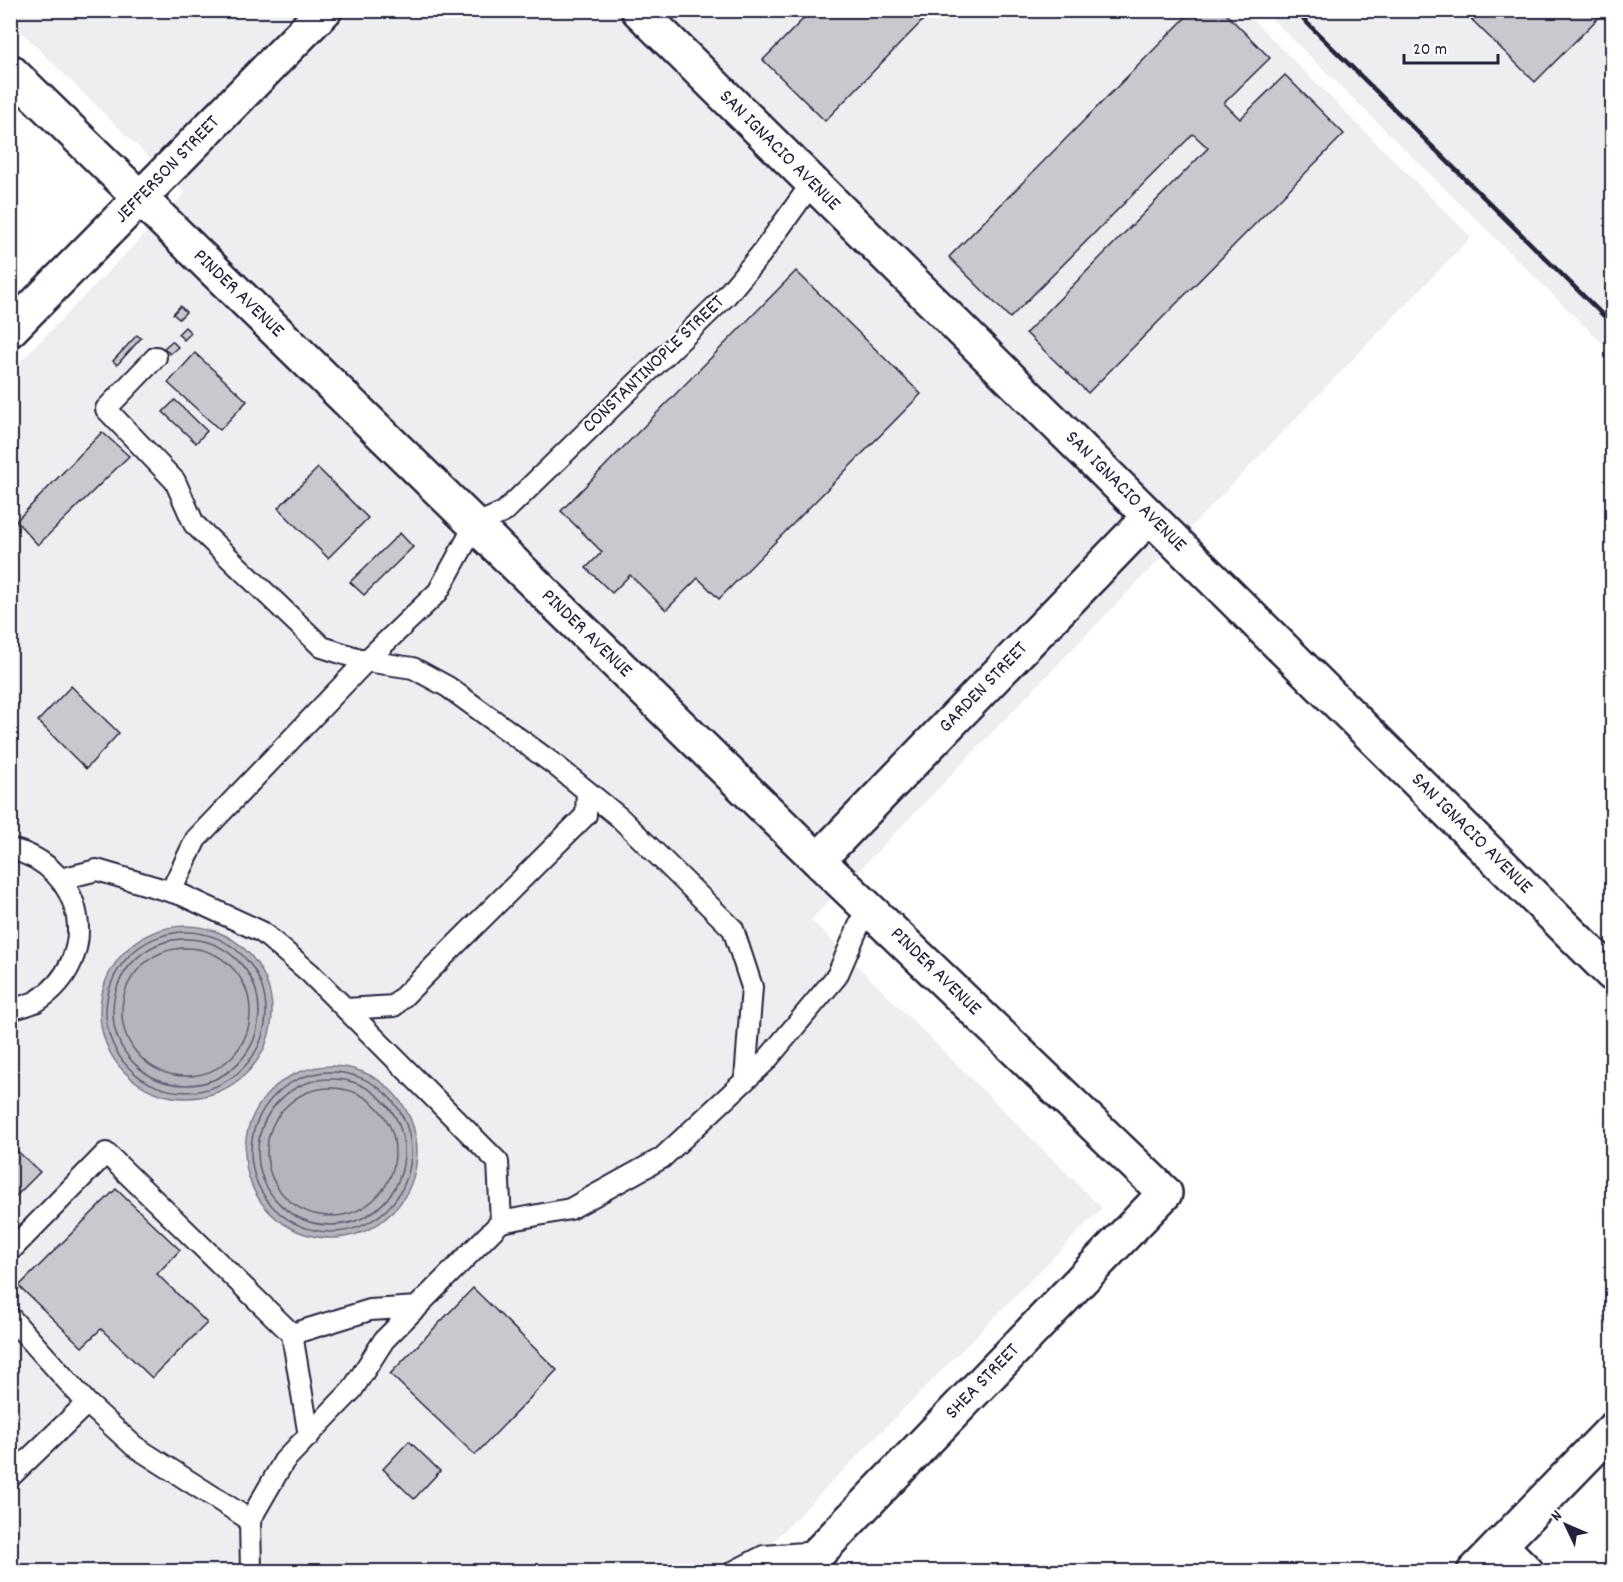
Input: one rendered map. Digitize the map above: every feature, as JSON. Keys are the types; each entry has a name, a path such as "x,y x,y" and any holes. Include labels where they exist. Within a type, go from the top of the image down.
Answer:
{"street":[{"name":"JEFFERSON STREET","path":"10,330 325,10"},
{"name":"SAN IGNACIO AVENUE","path":"638,10 1612,974"},
{"name":"PINDER AVENUE","path":"10,71 867,907 1165,1193"},
{"name":"GARDEN STREET","path":"819,860 1149,517"},
{"name":"SHEA STREET","path":"809,1562 1165,1193"},
{"path":"1473,1572 1612,1430"},
{"path":"1500,1545 1527,1572"}],"lane":[{"name":"CONSTANTINOPLE STREET","path":"475,525 504,512 726,296 761,254 812,183"},
{"path":"156,357 106,409 175,481 194,524 322,647 366,660 412,668 448,687 587,791 619,818 733,929 752,987 745,1080"},
{"path":"171,891 196,839 366,660 438,592 475,525"},
{"path":"346,1010 394,1006 586,815 587,791"},
{"path":"10,849 28,853 50,867 61,879 77,911 78,937 72,962 57,984 36,1002 10,1010"},
{"path":"61,879 98,870 171,891 262,932 346,1010 498,1162 501,1222"},
{"path":"251,1572 250,1520 284,1461 351,1390 384,1341 501,1222 570,1209 662,1158 765,1062 837,976 867,907"},
{"path":"10,1251 106,1153 292,1334 309,1436"},
{"path":"292,1334 370,1310 418,1307"},
{"path":"10,1317 87,1403 134,1446 250,1520"},
{"path":"10,1477 87,1403"},
{"path":"733,1572 764,1556 809,1562"}],"shaded area":[{"path":"11,11 1244,11 1471,237 811,920 1102,1208 744,1571 11,1571 10,372 185,193 11,22"},
{"path":"1264,11 1612,11 1612,353"}],"water":[{"path":"186,926 203,927 219,932 234,940 247,951 258,964 266,979 271,995 271,1029 266,1045 258,1060 247,1073 234,1084 219,1092 203,1097 186,1098 169,1097 153,1092 138,1084 125,1073 114,1060 106,1045 101,1029 100,1012 101,995 106,979 114,964 125,951 138,940 153,932 169,927"},
{"path":"331,1066 348,1067 364,1072 379,1080 392,1091 403,1104 411,1119 416,1135 416,1169 411,1185 403,1200 392,1213 379,1224 364,1232 348,1237 331,1238 314,1237 298,1232 283,1224 270,1213 259,1200 251,1185 246,1169 245,1152 246,1135 251,1119 259,1104 270,1091 283,1080 298,1072 314,1067"}],"building":[{"path":"812,10 933,10 825,121 763,60"},
{"path":"1193,10 1222,10 1270,58 1224,103 1240,119 1285,75 1344,134 1088,393 1026,333 1208,148 1193,134 1010,318 949,257"},
{"path":"1462,10 1606,10 1535,82"},
{"path":"796,271 921,394 719,599 698,578 666,610 630,575 612,593 586,568 602,552 561,511"},
{"path":"180,306 186,312 179,319 173,314"},
{"path":"185,327 191,333 184,340 178,334"},
{"path":"137,335 141,338 117,365 113,361"},
{"path":"172,341 178,347 170,354 164,348"},
{"path":"195,353 247,401 220,430 168,383"},
{"path":"175,400 207,431 196,443 163,412"},
{"path":"102,432 129,456 38,545 16,521"},
{"path":"318,468 368,518 328,558 278,508"},
{"path":"400,533 413,547 364,595 350,582"},
{"path":"71,686 119,733 86,769 38,721"},
{"path":"10,1144 40,1172 16,1196 10,1191"},
{"path":"116,1189 180,1250 157,1274 207,1323 152,1378 101,1329 82,1347 19,1286"},
{"path":"473,1288 557,1370 475,1455 390,1374"},
{"path":"409,1441 440,1471 414,1499 383,1469"}],"railway":[{"path":"1294,10 1612,324"}]}
